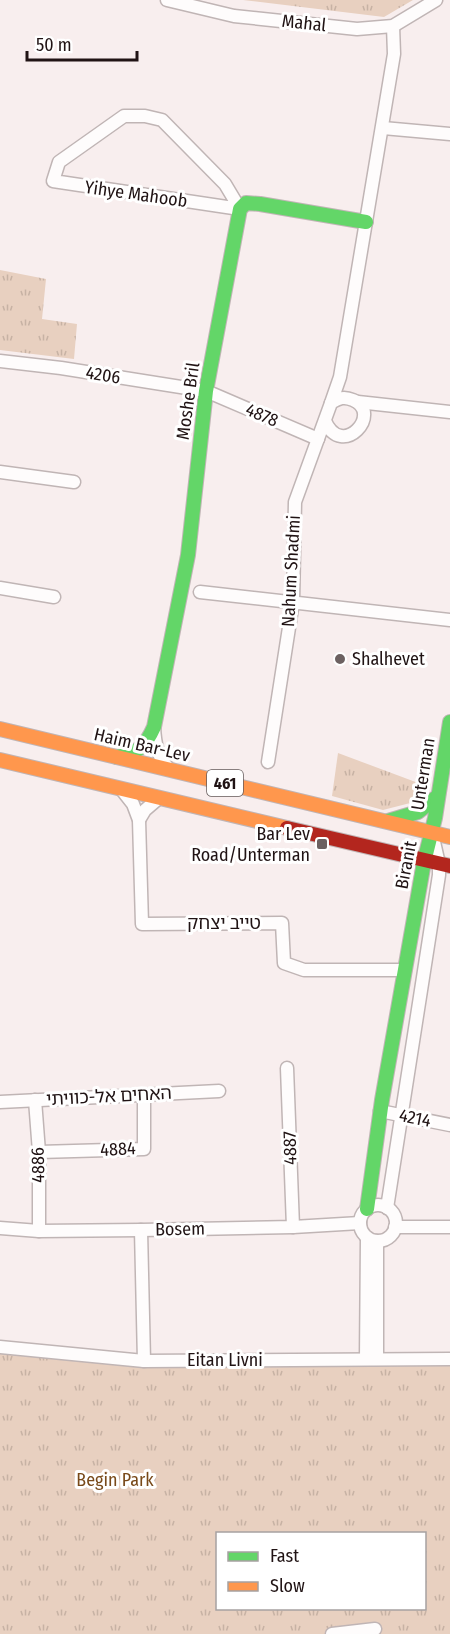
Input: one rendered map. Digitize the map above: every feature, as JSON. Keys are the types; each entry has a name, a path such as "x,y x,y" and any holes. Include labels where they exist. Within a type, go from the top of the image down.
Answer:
{"street":[{"name":"Mahal","path":"166,0 250,17 357,29 393,26 436,0"},
{"name":"Nahum Shadmi","path":"268,762 293,602 295,502 340,377 383,128 394,54 393,26"},
{"name":"Yihye Mahoob","path":"124,116 145,116 162,120 225,184 240,209 52,181 59,162 124,116"},
{"path":"383,128 450,134"},
{"path":"240,209 246,203 260,204 366,222"},
{"name":"Moshe Bril","path":"116,757 134,754 140,750 154,727 188,555 206,391 240,209"},
{"name":"4206","path":"0,361 61,368 206,391"},
{"name":"4878","path":"206,391 318,439"},
{"path":"331,403 346,397 358,402 450,412"},
{"path":"325,421 328,428 335,434 346,436 355,434 363,423 364,412 358,402"},
{"path":"0,472 74,482"},
{"path":"0,588 54,597"},
{"path":"200,592 450,620"},
{"name":"Unterman","path":"432,833 450,722"},
{"name":"Moshe Bril","path":"154,727 156,748 169,770"},
{"name":"Haim Bar-Lev","path":"0,729 450,837"},
{"name":"461","path":"0,760 424,862 445,865"},
{"name":"טייב יצחק","path":"122,790 133,804 139,820 142,924 282,923 284,963 304,970 405,970"},
{"path":"386,822 418,812 438,796"},
{"path":"139,820 141,814 159,798"},
{"name":"Biranit","path":"367,1209 380,1111 424,862 432,833"},
{"name":"Biranit","path":"387,1208 400,1114 436,898 445,865 432,833"},
{"name":"4887","path":"287,1068 293,1227"},
{"name":"האחים אל-כוויתי","path":"0,1102 219,1091"},
{"name":"4884","path":"39,1152 144,1149 144,1095"},
{"name":"4886","path":"35,1100 39,1152 39,1231"},
{"name":"4214","path":"380,1111 450,1125"},
{"path":"377,1206 387,1208 395,1218 395,1227 387,1239 372,1239 361,1229 363,1213 377,1206"},
{"name":"Bosem","path":"0,1228 39,1231 141,1230 293,1227 360,1223"},
{"path":"395,1227 450,1227"},
{"path":"141,1230 144,1360"},
{"path":"372,1239 372,1359"},
{"name":"Eitan Livni","path":"0,1347 144,1360 450,1359"},
{"path":"332,1634 375,1629"}],"green space":[{"path":"243,0 413,0 384,17"},
{"path":"0,270 46,279 42,319 77,324 74,359 0,350"},
{"path":"338,753 429,787 418,801 383,810 332,796"},
{"name":"Begin Park","path":"0,1352 450,1365 450,1634 0,1634"}],"traffic: fast":[{"path":"117,757 131,754 140,748 154,727 188,555 206,391 240,209 246,203 260,204 366,222"},
{"path":"367,1209 382,1100 424,862 435,818 450,722"},
{"path":"388,821 418,812 438,796"}],"traffic: slow":[{"path":"0,729 450,837"},
{"path":"0,760 287,828"}],"traffic: jam":[{"path":"287,828 450,866"}],"place":[{"name":"Shalhevet","path":"340,659"},
{"name":"Bar Lev Road/Unterman","path":"322,844"}]}
